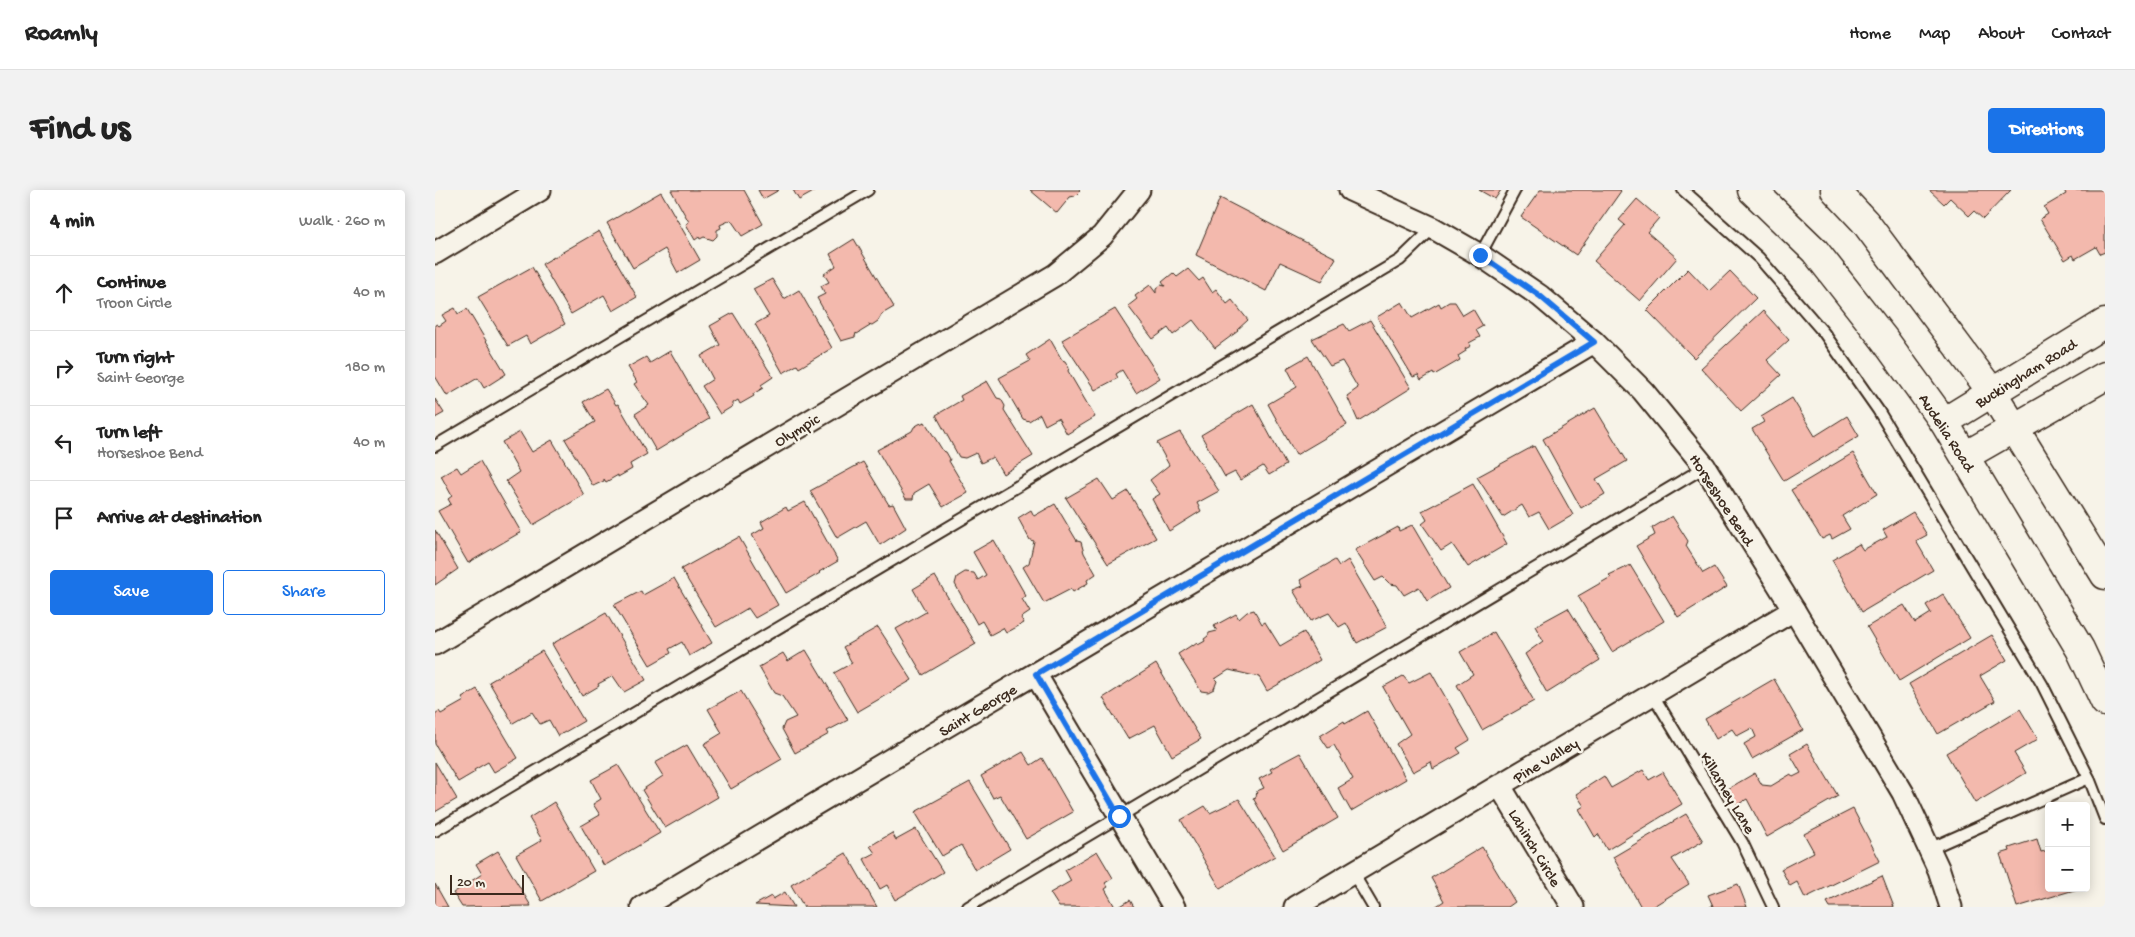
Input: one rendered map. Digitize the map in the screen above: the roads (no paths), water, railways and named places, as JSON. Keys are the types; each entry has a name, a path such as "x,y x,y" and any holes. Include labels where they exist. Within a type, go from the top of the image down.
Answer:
{"main road":[{"name":"Audelia Road","path":"1752,190 1815,251 1944,422 2081,649 2105,702"},
{"path":"1835,190 1865,222 1992,392 2105,575"},
{"name":"Buckingham Road","path":"1944,422 2105,323"},
{"path":"1965,456 2105,376"}],"street":[{"path":"435,253 540,190"},
{"name":"Olympic","path":"435,644 1055,275 1102,236 1139,190"},
{"name":"Horseshoe Bend","path":"1350,190 1374,195 1480,255 1540,296 1594,342 1643,391 1705,467 1794,610 1903,794 1939,870 1951,907"},
{"name":"Saint George","path":"642,907 1594,342"},
{"name":"Pine Valley","path":"1295,907 1794,610"},
{"path":"1036,674 1174,907"},
{"name":"Lahinch Circle","path":"1499,786 1573,907"}],"lane":[{"path":"435,446 868,190"},
{"path":"1480,255 1515,190"},
{"path":"1683,190 1759,258 1824,333 1878,410 2041,684 2089,778 2105,819"},
{"path":"435,831 1400,260 1433,228"},
{"path":"968,907 1705,467"},
{"name":"Killarney Lane","path":"1653,695 1742,842 1773,907"},
{"path":"1929,849 2089,778"},
{"path":"1353,873 1373,907"}]}
